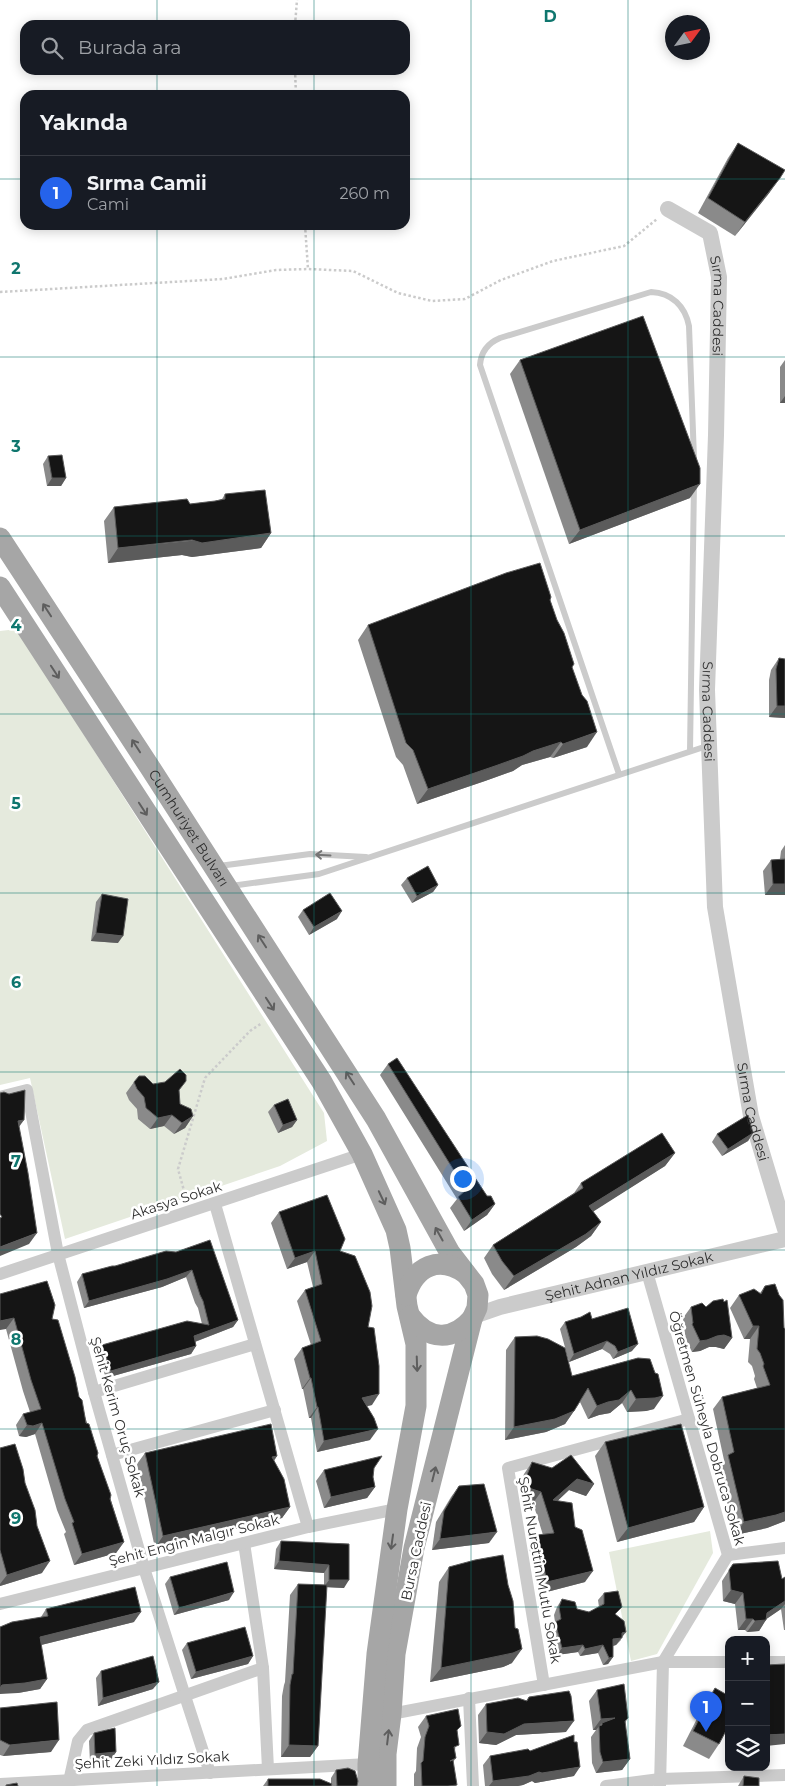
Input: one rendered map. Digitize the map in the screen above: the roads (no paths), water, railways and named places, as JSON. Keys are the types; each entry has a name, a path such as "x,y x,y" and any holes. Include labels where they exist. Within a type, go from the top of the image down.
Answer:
{"main road":[{"name":"Cumhuriyet Bulvarı","path":"0,538 376,1119"},
{"name":"Cumhuriyet Bulvarı","path":"0,587 322,1082 362,1154"},
{"name":"Bursa Caddesi","path":"376,1119 450,1253 474,1284 478,1295 477,1308 414,1548 395,1654 386,1754 386,1786"},
{"name":"Bursa Caddesi","path":"362,1154 396,1230 416,1344 416,1406 397,1509 377,1654 368,1786"},
{"path":"467,1274 457,1267 446,1264 435,1264 424,1268 409,1285 408,1305 416,1324 424,1331 440,1335 456,1333 473,1318"}],"street":[{"name":"Sırma Caddesi","path":"668,209 710,233 719,277 707,690 716,916 750,1116 785,1229"},
{"name":"Şehit Kerim Oruç Sokak","path":"0,1097 27,1090 58,1254 94,1392 144,1568 210,1773"},
{"name":"Akasya Sokak","path":"0,1274 362,1154"},
{"path":"215,1204 308,1527"},
{"name":"Şehit Adnan Yıldız Sokak","path":"473,1318 500,1307 785,1239"},
{"name":"Öğretmen Süheyla Dobruca Sokak","path":"646,1272 728,1555 663,1662 660,1783"},
{"path":"94,1392 255,1344"},
{"path":"112,1454 275,1410"},
{"name":"Şehit Nurettin Mutlu Sokak","path":"544,1685 508,1468 690,1419"},
{"name":"Şehit Engin Malgır Sokak","path":"0,1604 308,1527 397,1509"},
{"path":"244,1543 264,1668 268,1769"},
{"path":"728,1555 785,1548"},
{"path":"391,1714 663,1662 725,1662"},
{"path":"770,1662 785,1662"},
{"name":"Şehit Zeki Yıldız Sokak","path":"264,1668 87,1730 78,1741 68,1783 368,1764"},
{"path":"469,1698 473,1786"},
{"path":"606,1786 785,1774"},
{"path":"0,1784 68,1783"}],"lane":[{"path":"619,774 480,365 483,353 490,344 500,338 651,292 659,292 672,297 684,309 689,326 694,463"},
{"path":"690,751 694,473"},
{"path":"227,887 319,874 708,745"},
{"path":"214,867 310,854 372,857"}],"place":[{"name":"Sırma Camii","path":"706,1732"}]}
